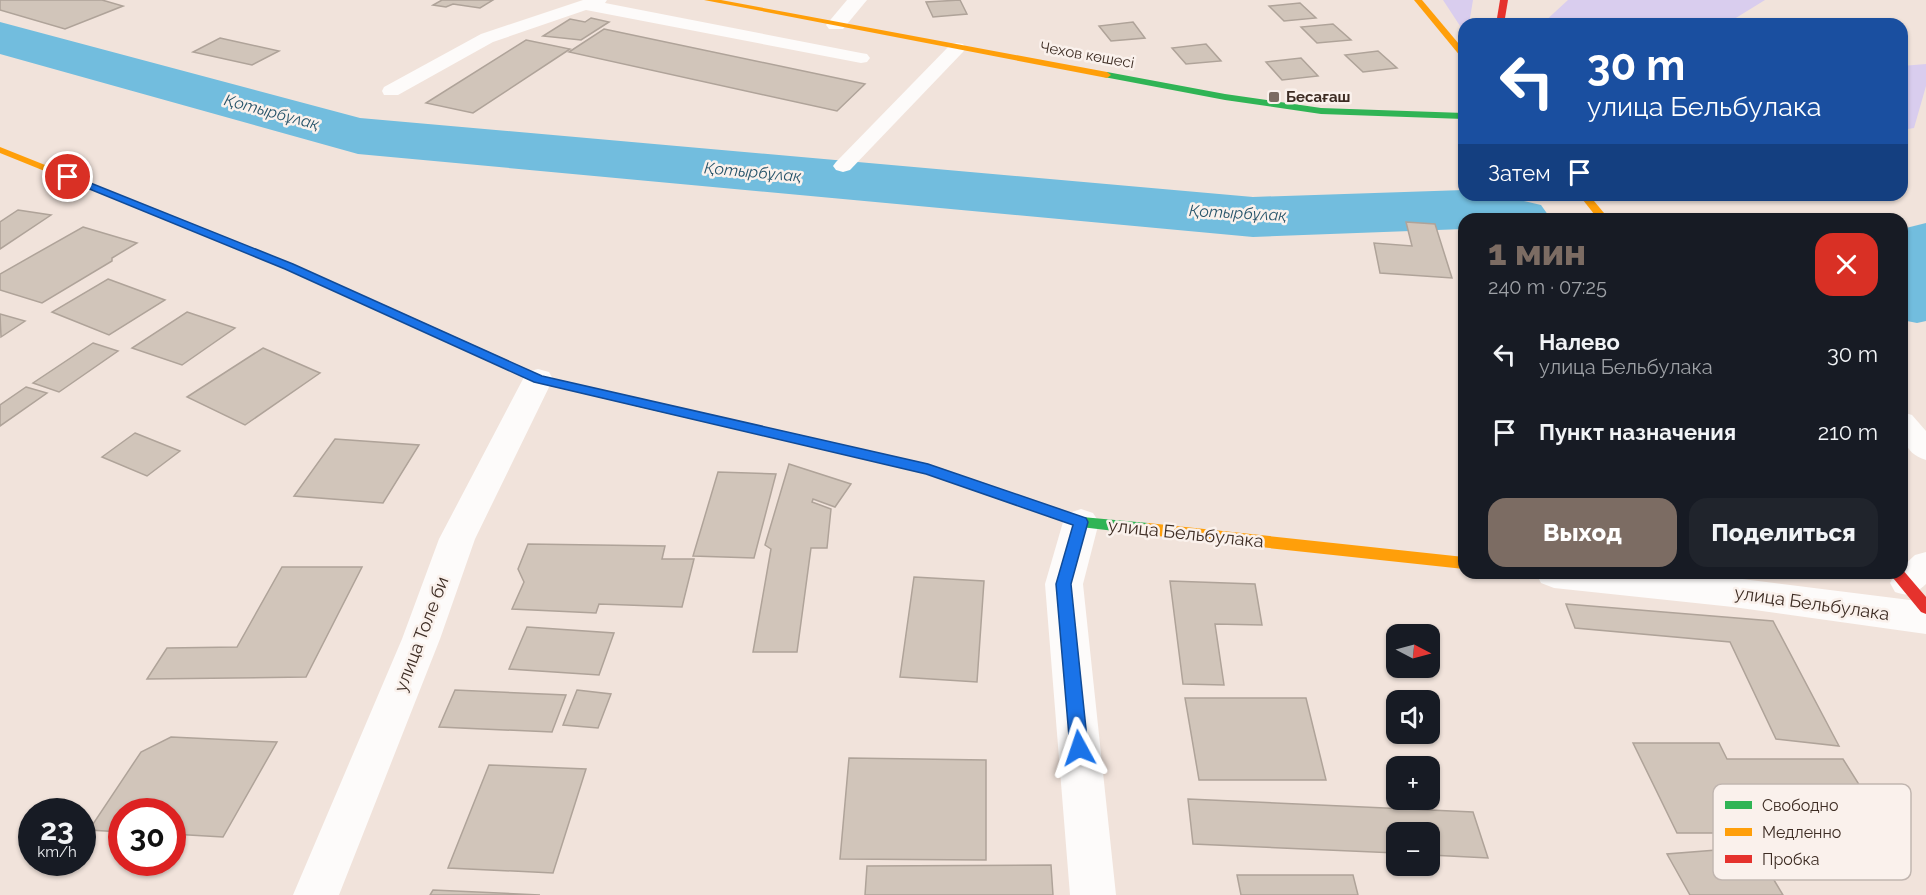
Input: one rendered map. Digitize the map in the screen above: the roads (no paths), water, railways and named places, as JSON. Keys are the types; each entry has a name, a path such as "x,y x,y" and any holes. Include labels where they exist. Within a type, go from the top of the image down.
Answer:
{"street":[{"name":"Чехов көшесі","path":"708,0 1225,97 1321,111 1458,116"},
{"path":"836,25 857,0"},
{"path":"1418,0 1458,48"},
{"path":"1501,18 1504,0"},
{"name":"улица Бельбулака","path":"0,150 289,266 538,379 928,469 1081,522 1458,562"},
{"path":"1589,201 1599,213"},
{"name":"улица Толе би","path":"316,895 421,639 457,539 538,379"},
{"path":"1081,522 1064,584 1093,895"},
{"path":"1910,574 1926,608"},
{"name":"улица Бельбулака","path":"1611,579 1733,592 1926,618"}],"lane":[{"path":"391,91 487,38 523,24 593,3 861,58"},
{"path":"843,166 957,48"},
{"path":"1908,429 1926,450"}],"waterway":[{"name":"Қотырбұлақ","path":"0,38 358,136 1253,217 1472,209 1490,213"},
{"name":"Қотырбұлақ","path":"1908,299 1917,301 1926,243"}],"place":[{"name":"Бесағаш","path":"1274,97"}]}
